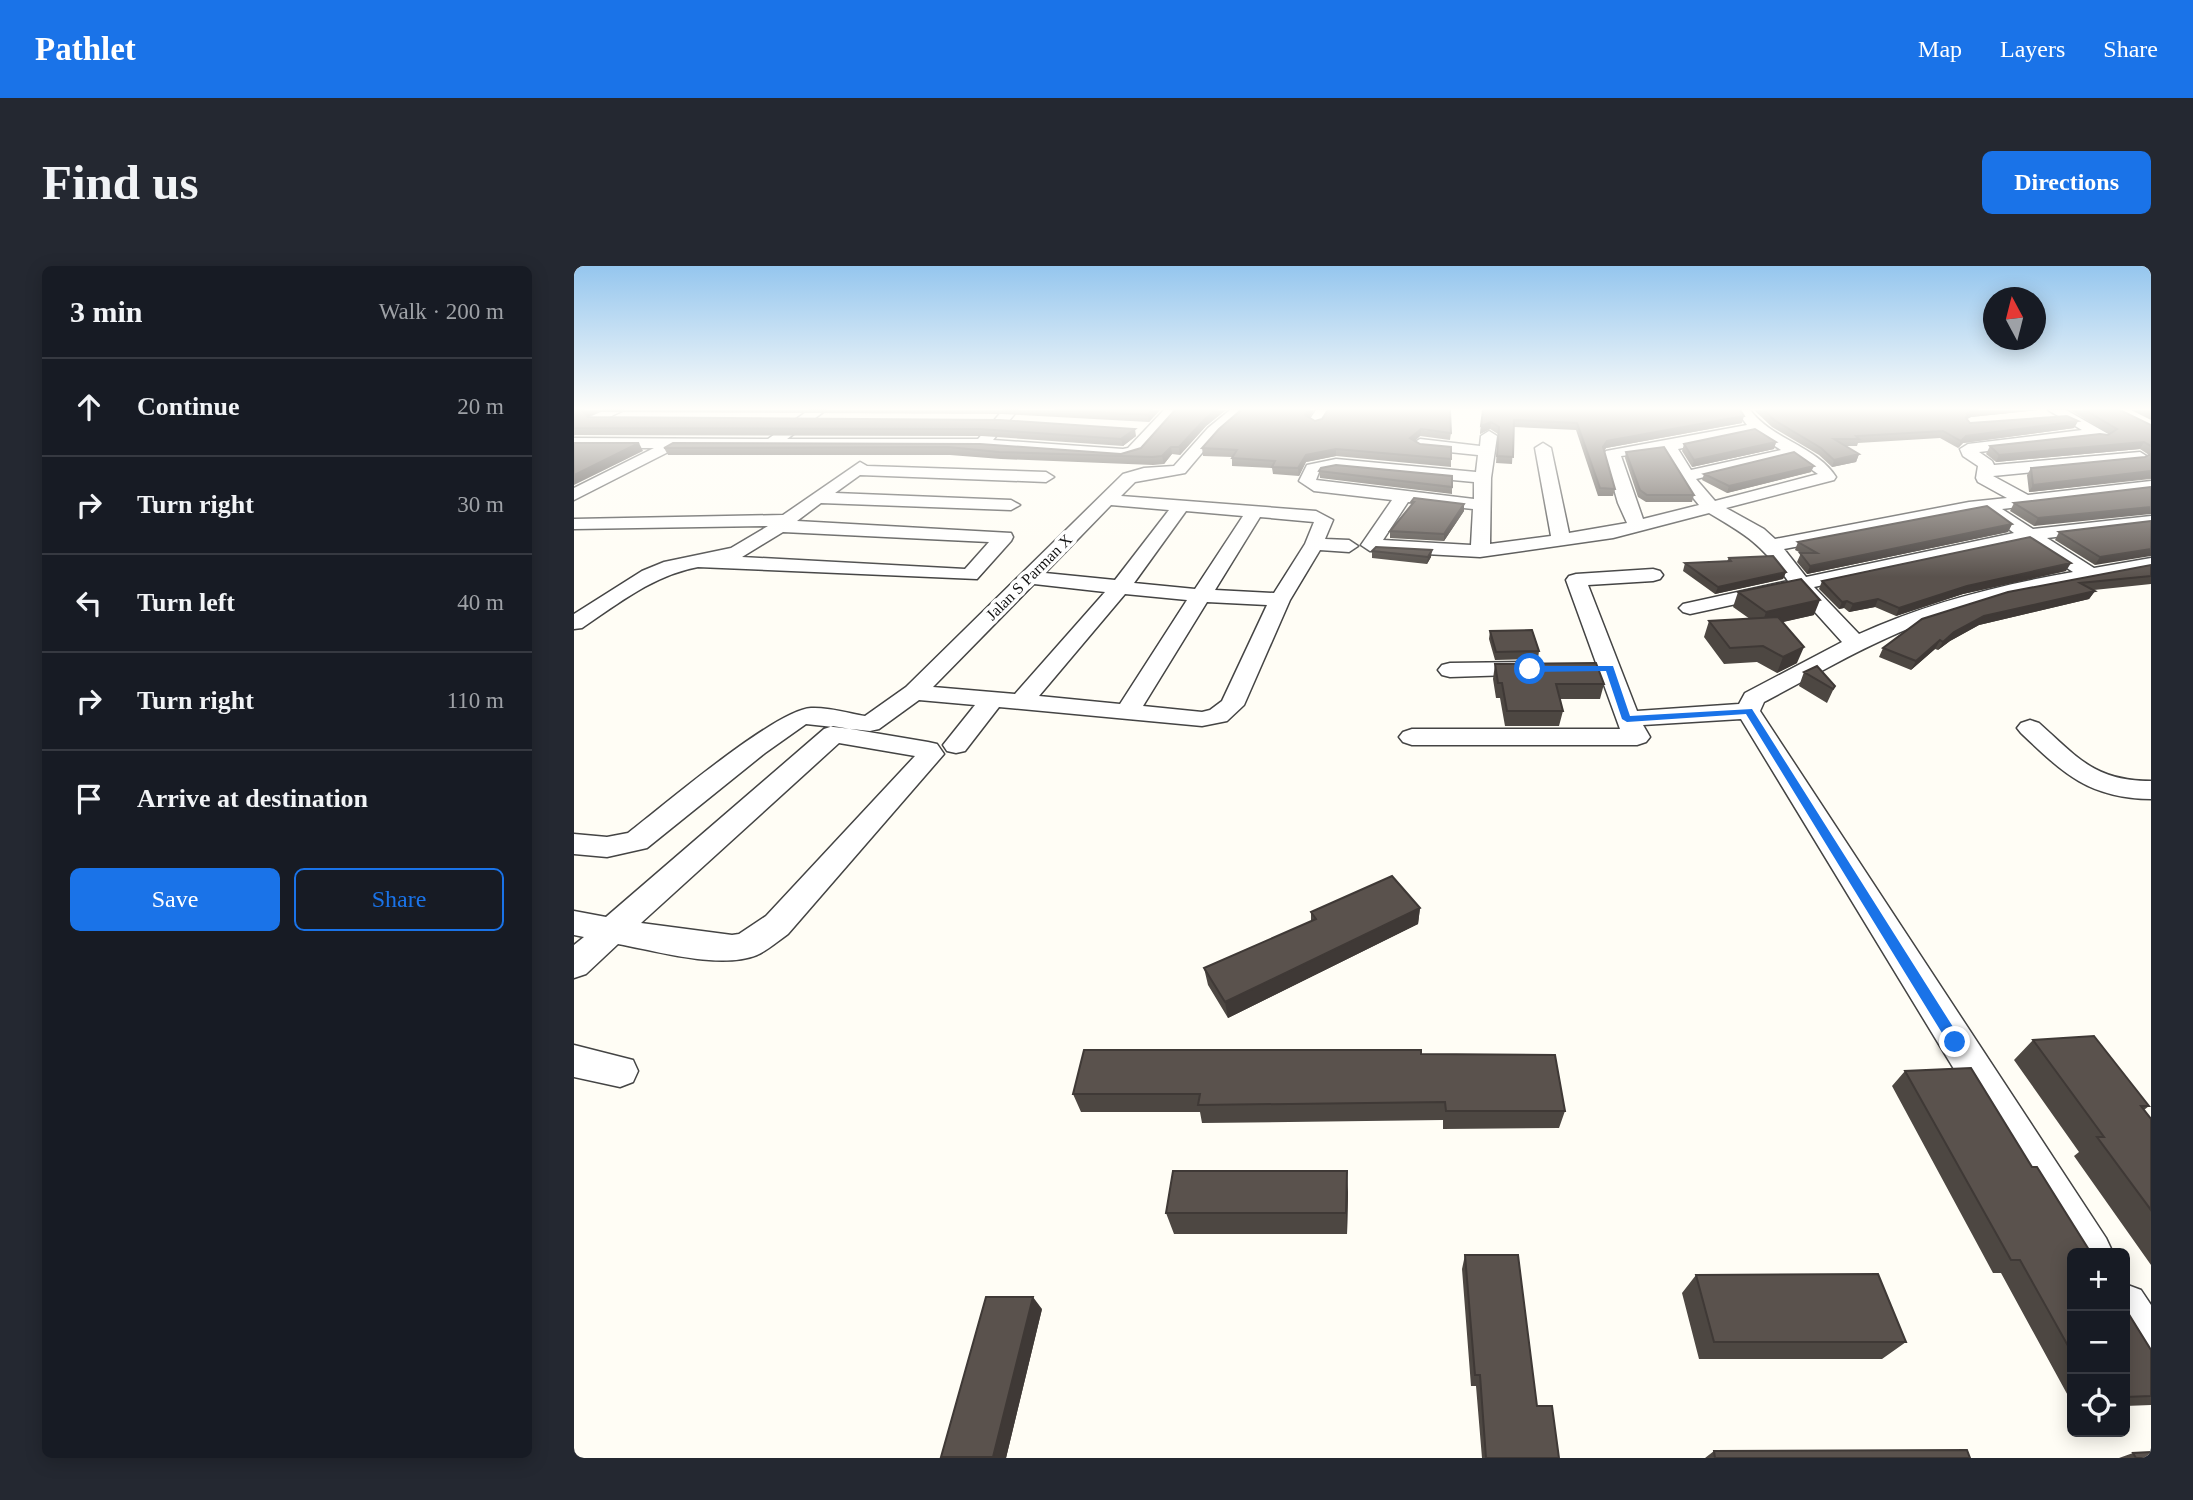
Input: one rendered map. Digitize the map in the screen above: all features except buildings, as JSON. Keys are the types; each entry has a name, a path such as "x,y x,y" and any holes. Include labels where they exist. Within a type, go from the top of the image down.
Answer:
{"street":[{"path":"574,495 630,466"},
{"path":"1134,466 1133,469 1139,474 1180,470 1184,466"},
{"path":"1324,466 1313,467 1307,481 1314,486 1482,505"},
{"path":"1353,466 1483,478"},
{"path":"1480,551 1485,466"},
{"path":"1546,466 1561,540"},
{"path":"1616,466 1627,503 1638,526"},
{"path":"1680,466 1711,508 1757,533 1857,645"},
{"path":"1686,476 1731,466"},
{"path":"1405,495 1370,545 1480,551 1638,526 1828,477 1818,466"},
{"path":"1986,466 1986,479 2023,500"},
{"path":"1986,471 2035,466"},
{"path":"574,623 649,575 671,566 737,553 858,469 1052,472 973,536"},
{"name":"Jalan S Parman X","path":"574,844 607,847 637,841 792,721 811,715 870,724 914,692 1129,478 1139,474"},
{"path":"1770,546 1969,507 2151,486"},
{"path":"818,498 1011,505"},
{"path":"914,692 1202,719 1218,716 1231,705 1280,600 1325,522 1322,518 1108,500"},
{"path":"1991,505 1993,511 2033,534 2090,573"},
{"path":"1021,702 1120,587 1181,506"},
{"path":"1127,712 1254,512"},
{"path":"1690,608 1802,586 2033,534 2151,521"},
{"path":"574,524 783,523 1004,537 970,575 699,561"},
{"path":"1314,544 1349,546"},
{"path":"1748,711 1754,698 1857,645 1930,612 2090,573 2151,564"},
{"path":"1412,737 1637,737 1627,719 1576,580 1653,575"},
{"path":"1028,577 1200,595 1280,600"},
{"path":"1583,668 1609,668"},
{"path":"1450,670 1556,669"},
{"path":"956,745 993,699"},
{"path":"1627,719 1748,711"},
{"path":"1748,711 2088,1248"},
{"path":"2030,728 2082,775 2097,784 2126,791 2151,790"},
{"path":"574,923 614,929 725,949 746,946 777,925 931,754 928,750 833,734 614,929 574,965"},
{"path":"574,1061 620,1071"},
{"path":"2128,1311 2151,1347"}],"route":[{"path":"1530,669 1609,668 1627,719 1748,711 1955,1042"}]}
